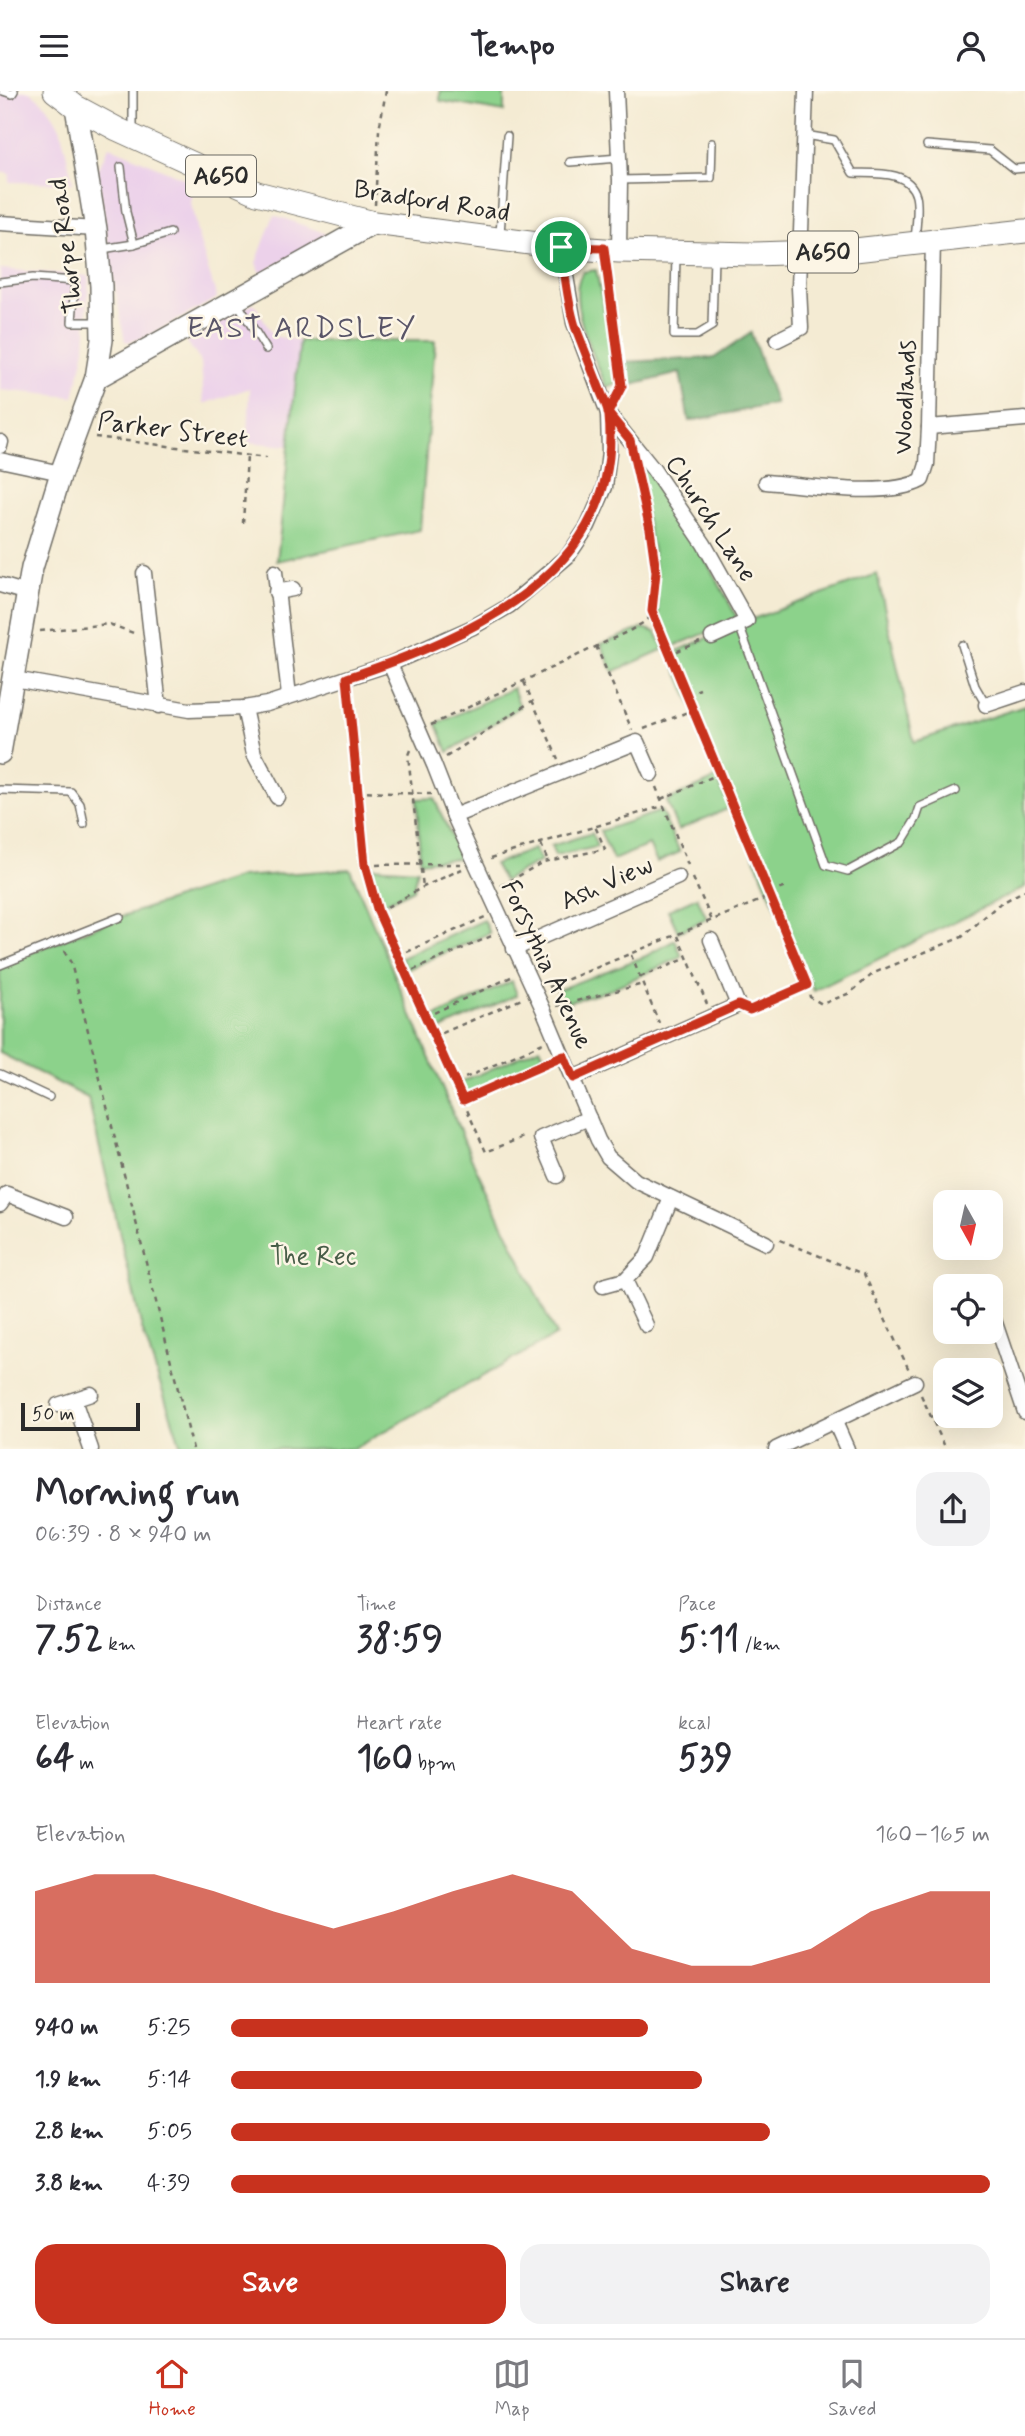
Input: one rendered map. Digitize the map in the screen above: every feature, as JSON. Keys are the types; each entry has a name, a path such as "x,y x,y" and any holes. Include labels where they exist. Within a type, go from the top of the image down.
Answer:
{"main road":[{"name":"A650","path":"55,91 76,107"},
{"name":"Bradford Road","path":"76,107 257,193 374,223 561,247 714,253 846,251 1025,231"}],"street":[{"path":"612,250 620,180 616,91"},
{"path":"777,340 801,328 799,288 806,91"},
{"name":"Thorpe Road","path":"0,753 27,593 41,535 96,378 102,340 97,239 76,107"},
{"path":"0,223 97,239"},
{"path":"96,378 374,223"},
{"name":"Woodlands","path":"766,482 878,490 910,487 922,480 927,464 929,427 924,241"},
{"path":"14,679 189,710 244,708 267,704 390,664 472,627 509,606 568,556 589,526 605,487 609,453 608,413 574,323 561,247"},
{"name":"Church Lane","path":"608,413 653,469 704,544 747,621 712,637"},
{"path":"929,427 1025,419"},
{"path":"0,460 61,473"},
{"path":"275,572 289,696"},
{"path":"144,573 159,706"},
{"path":"0,585 27,593"},
{"path":"276,592 293,589"},
{"name":"Forsythia Avenue","path":"390,664 454,816 608,1157 636,1181 766,1243"},
{"path":"986,705 1025,692"},
{"path":"244,708 254,754 277,797"},
{"path":"454,816 637,742 650,774"},
{"name":"Ash View","path":"514,949 678,877"},
{"path":"573,1078 738,1005 711,940"},
{"path":"557,1177 541,1138 589,1118"},
{"path":"0,1204 7,1194 66,1217"},
{"path":"603,1286 625,1280 647,1257 671,1198"},
{"path":"625,1280 646,1325"},
{"path":"1002,1344 1025,1412"},
{"path":"776,1449 915,1382"},
{"path":"58,1405 91,1394"},
{"path":"74,1400 91,1449"},
{"path":"835,1422 847,1449"}],"lane":[{"path":"3,91 12,94 14,91"},
{"path":"133,91 133,136"},
{"path":"805,135 834,140 853,173 895,175 910,184 916,196 924,241"},
{"path":"500,239 508,136"},
{"path":"620,180 711,178 712,143"},
{"path":"927,145 990,150 1014,169 1025,168"},
{"path":"570,162 620,158"},
{"path":"121,167 126,212 134,244"},
{"path":"97,239 134,244 170,233"},
{"path":"676,252 674,334 697,335 712,326 714,253"},
{"path":"0,282 33,278 75,281 72,321 102,322"},
{"path":"236,300 266,349"},
{"path":"739,625 826,865 848,871 902,842 920,807 956,791"},
{"path":"962,645 975,686 986,705"},
{"path":"0,790 71,792 80,804 84,824"},
{"path":"0,965 120,917"},
{"path":"0,1074 49,1097"}],"path":[{"path":"374,223 379,130 386,91"},
{"path":"608,413 622,386 612,250"},
{"name":"Parker Street","path":"76,435 265,459"},
{"path":"243,523 247,456"},
{"path":"423,887 408,755 420,731 641,624 652,611 655,592 653,552 636,470"},
{"path":"652,611 771,895 810,997 822,1004 850,993 874,973 962,937 998,905 1025,890"},
{"path":"20,633 109,624 152,640"},
{"path":"670,654 712,637"},
{"path":"596,646 633,733 694,710"},
{"path":"347,678 365,865 378,912 396,957 486,1152 537,1132"},
{"path":"523,681 563,772"},
{"path":"687,694 700,689"},
{"path":"434,765 532,701"},
{"path":"650,774 713,921 711,940"},
{"path":"660,799 719,774"},
{"path":"357,792 446,795"},
{"path":"378,912 475,863 663,806"},
{"path":"489,894 548,860 605,849 595,826"},
{"path":"541,843 548,860"},
{"path":"365,865 475,863"},
{"path":"433,1037 713,921 788,886"},
{"path":"396,957 497,912"},
{"path":"404,974 506,930"},
{"path":"677,936 713,1016"},
{"path":"59,942 71,963 193,1449"},
{"path":"631,955 664,1036"},
{"path":"640,977 687,958"},
{"path":"425,1017 525,971"},
{"path":"543,1009 643,984"},
{"path":"738,1005 750,1010 807,985"},
{"path":"455,1083 555,1037"},
{"path":"463,1100 564,1056"},
{"path":"766,1243 773,1237 863,1274 946,1449"}],"shaded area":[{"path":"0,91 30,91 47,106 60,127 73,183 9,182 10,174 0,172"},
{"path":"109,146 194,183 191,203 197,233 217,298 145,338 125,342 110,260 98,170"},
{"path":"274,215 325,233 326,238 261,273 256,263"},
{"path":"0,269 89,276 85,349 74,397 0,390"},
{"path":"254,303 273,336 300,341 288,446 248,442 250,388 204,404 201,362 187,342"}],"green space":[{"path":"440,91 504,91 504,112 440,101"},
{"path":"596,270 619,383 607,388 584,330 577,297 578,283 583,272"},
{"path":"751,333 776,404 689,421 680,373 624,387 621,362 714,358"},
{"path":"300,341 435,341 420,530 277,561"},
{"path":"634,457 641,459 680,518 738,620 672,647 659,618 653,552"},
{"path":"877,574 914,742 1025,706 1025,887 814,991 771,896 670,654 747,621"},
{"path":"643,628 656,632 664,649 613,672 601,644"},
{"path":"513,688 520,707 448,752 437,724"},
{"path":"717,778 730,808 678,830 666,801"},
{"path":"434,798 461,858 420,862 417,799"},
{"path":"661,811 680,852 657,862 649,845 613,860 600,831"},
{"path":"592,833 597,847 555,856 551,846"},
{"path":"534,849 541,861 504,881 494,864"},
{"path":"370,867 417,870 413,889 378,907"},
{"name":"The Rec","path":"350,869 474,1164 556,1335 353,1449 182,1449 142,1329 88,1098 0,1053 0,965 120,917 241,877"},
{"path":"697,897 707,919 678,932 668,910"},
{"path":"484,920 490,933 406,970 401,958"},
{"path":"675,940 682,957 606,991 562,1003 557,990 646,956"},
{"path":"512,981 517,995 434,1032 429,1020"},
{"path":"540,1047 546,1060 463,1096 458,1084"}],"district":[{"name":"EAST ARDSLEY","path":"302,327"}],"route":[{"path":"561,247 574,323 608,413 609,453 605,487 589,526 568,556 509,606 472,627 390,664 347,678 365,865 378,912 396,957 463,1100 564,1056 573,1078 738,1005 750,1010 807,985 652,611 656,572 650,529 630,440 608,413 622,386 604,248 561,247"}]}
